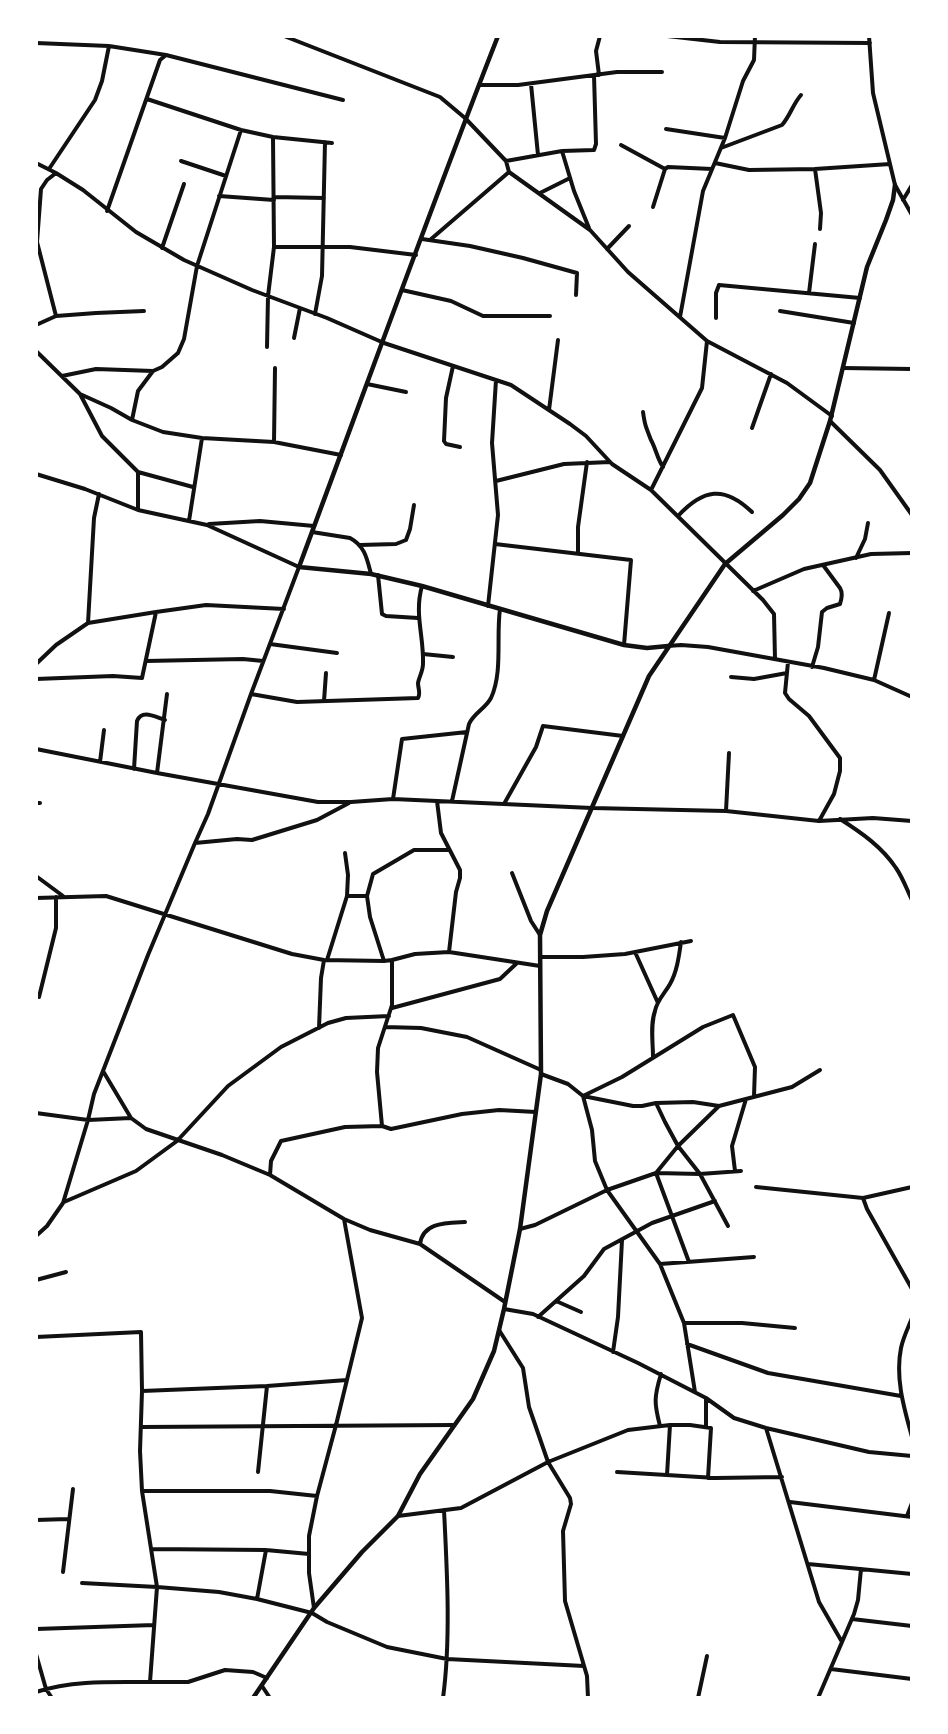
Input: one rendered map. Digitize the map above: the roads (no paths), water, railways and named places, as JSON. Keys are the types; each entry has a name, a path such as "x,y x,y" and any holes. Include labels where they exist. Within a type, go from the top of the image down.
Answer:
{"street":[{"path":"284,36 440,97 465,118 506,161 509,172 590,230 628,272 707,342 771,374 802,393 831,419 880,470 912,515"},
{"path":"36,1236 46,1226 63,1202 94,1094 129,1002 208,814 250,694 416,255 465,118 498,36"},
{"path":"506,161 562,151 594,150 596,51 600,36"},
{"path":"667,36 720,42 870,43"},
{"path":"680,317 703,191 725,138 743,81 754,60 755,36"},
{"path":"254,1698 313,1611 362,1552 398,1516 420,1474 473,1399 494,1350 520,1230 541,1072 540,935 547,911 649,676 725,564 783,515 810,483 831,419 867,267 893,200 894,185 873,93 869,36"},
{"path":"36,43 109,46 166,55 343,100"},
{"path":"50,169 95,100 102,81 109,46"},
{"path":"108,211 160,60 166,55"},
{"path":"479,85 531,84 618,72 662,72"},
{"path":"531,84 538,155"},
{"path":"721,148 782,125 801,94"},
{"path":"147,99 241,130 332,143"},
{"path":"666,129 725,138"},
{"path":"62,376 96,369 153,371 162,367 178,353 184,339 197,266 241,130"},
{"path":"267,347 268,296 274,247 273,136"},
{"path":"315,314 322,276 325,142"},
{"path":"621,145 665,169 712,169"},
{"path":"562,151 590,230"},
{"path":"181,162 226,176"},
{"path":"36,163 50,169 83,190 136,232 197,266 383,343 511,384 586,436 610,462 651,490 763,600 774,614 775,659"},
{"path":"715,163 749,170 815,169 890,164"},
{"path":"653,207 665,169"},
{"path":"815,169 821,213 820,229"},
{"path":"430,240 509,172"},
{"path":"56,173 39,189 37,242 56,316"},
{"path":"540,193 570,178"},
{"path":"162,248 184,184"},
{"path":"894,185 912,215"},
{"path":"903,200 912,185"},
{"path":"220,196 324,198"},
{"path":"607,249 630,226"},
{"path":"422,238 470,246 577,273 576,296"},
{"path":"809,293 815,244"},
{"path":"274,247 350,247 416,255"},
{"path":"716,318 716,293 719,285 860,298"},
{"path":"402,290 451,301 483,316 550,316"},
{"path":"294,338 300,308"},
{"path":"36,325 56,316 96,312 144,311"},
{"path":"780,311 854,323"},
{"path":"549,410 558,340"},
{"path":"651,490 702,388 707,342"},
{"path":"36,351 80,394 102,436 138,472 193,487"},
{"path":"453,366 446,398 444,441 449,446 460,448"},
{"path":"274,442 275,368"},
{"path":"843,368 912,369"},
{"path":"132,420 138,391 153,371"},
{"path":"752,428 771,374"},
{"path":"488,606 498,515 492,443 496,380"},
{"path":"367,384 406,392"},
{"path":"80,394 132,420 163,432 202,438 274,442 340,455"},
{"path":"644,412 645,428 652,440 657,458 663,467"},
{"path":"189,521 202,438"},
{"path":"578,554 578,527 587,462"},
{"path":"496,481 564,464 610,462"},
{"path":"138,472 138,510"},
{"path":"36,474 99,494 138,510 189,521 208,524 260,521 314,526"},
{"path":"678,516 699,498 718,493 725,494 743,504 752,512"},
{"path":"88,624 94,518 99,494"},
{"path":"360,545 396,544 406,540 414,505"},
{"path":"856,558 865,538 868,523"},
{"path":"208,524 299,567 378,575 624,645 647,648 681,645 708,647 775,659 874,680 912,697"},
{"path":"312,532 350,538 360,545 366,554 371,574"},
{"path":"494,544 631,560 624,645"},
{"path":"753,591 804,569 871,554 912,552"},
{"path":"812,667 818,647 822,612 827,608 840,604 842,600 840,588 823,565"},
{"path":"378,575 382,614 386,616 418,618"},
{"path":"250,694 297,702 418,698 420,694 418,681 422,672 423,654 418,618 422,586"},
{"path":"36,664 56,645 88,624 206,605 284,608"},
{"path":"452,802 472,717 486,706 492,694 498,662 497,631 500,609"},
{"path":"36,679 113,676 142,678 156,612"},
{"path":"874,680 889,612"},
{"path":"270,644 337,653"},
{"path":"423,654 453,657"},
{"path":"146,661 243,659 263,661"},
{"path":"788,662 785,693 788,699 809,716 840,758 840,771 834,794 819,821"},
{"path":"324,701 326,672"},
{"path":"731,677 754,679 786,673"},
{"path":"156,773 168,694"},
{"path":"134,769 137,721 139,716 147,714 165,720"},
{"path":"504,804 536,746 543,726 623,736"},
{"path":"100,762 104,730"},
{"path":"393,799 402,740 467,732"},
{"path":"36,749 218,785 318,802 393,799 592,808 726,811 819,821 887,818 912,821"},
{"path":"726,811 729,753"},
{"path":"437,801 441,833 460,870 449,952"},
{"path":"195,843 237,839 252,840 317,820 351,802"},
{"path":"840,819 865,835 880,848 897,869 912,900"},
{"path":"384,961 370,917 367,896 373,874 414,850 449,850"},
{"path":"319,1028 321,978 347,896 348,875 345,853"},
{"path":"512,873 531,922 540,935"},
{"path":"36,876 63,896"},
{"path":"36,898 106,896 292,954 326,960 384,961 415,954 449,952 540,966"},
{"path":"347,896 367,896"},
{"path":"39,997 56,928 56,897"},
{"path":"540,957 582,957 635,952 691,941"},
{"path":"653,1057 652,1024 655,1010 671,984 676,970 681,942"},
{"path":"635,952 658,1003"},
{"path":"382,1126 377,1072 378,1048 392,1008 392,960"},
{"path":"392,1008 500,979 518,963"},
{"path":"583,1096 622,1077 703,1027 733,1015 755,1068 754,1096"},
{"path":"63,1202 136,1171 177,1140 228,1086 281,1047 328,1023 346,1018 390,1016"},
{"path":"386,1027 420,1028 467,1037 568,1084 583,1096 633,1106 642,1106 656,1102 692,1102 719,1106 792,1087 820,1070"},
{"path":"103,1072 131,1118 146,1129 222,1155 270,1175 344,1219 370,1230 420,1244 505,1302"},
{"path":"583,1096 592,1130 596,1161 607,1190 660,1264 684,1323 695,1392"},
{"path":"735,1172 732,1146 746,1098"},
{"path":"656,1102 664,1122 678,1146 700,1174 728,1226"},
{"path":"656,1173 678,1146 719,1106"},
{"path":"270,1175 271,1161 281,1141 345,1127 382,1126 391,1129 462,1114 499,1110 536,1112"},
{"path":"36,1113 88,1120 131,1118"},
{"path":"520,1230 535,1225 607,1190 656,1173 700,1174 741,1171"},
{"path":"656,1173 689,1262"},
{"path":"756,1188 863,1198 912,1188"},
{"path":"863,1198 867,1209 912,1289"},
{"path":"538,1317 584,1276 604,1249 652,1223 715,1201"},
{"path":"313,1611 309,1573 309,1536 316,1496 336,1425 362,1318 344,1219"},
{"path":"420,1244 421,1235 425,1230 433,1226 465,1222"},
{"path":"613,1352 619,1301 622,1240"},
{"path":"660,1264 754,1257"},
{"path":"36,1280 66,1272"},
{"path":"556,1301 581,1312"},
{"path":"504,1309 538,1317 661,1374 706,1398 734,1418 766,1428 869,1452 912,1456"},
{"path":"912,1318 901,1347 899,1373 901,1396 912,1437"},
{"path":"684,1323 742,1323 795,1328"},
{"path":"499,1330 523,1368 529,1407 548,1462 572,1504 563,1531 565,1601 587,1676 588,1698"},
{"path":"36,1337 141,1332 142,1427 140,1451 142,1491 157,1587 150,1682"},
{"path":"687,1344 768,1373 901,1396"},
{"path":"660,1426 654,1404 661,1374"},
{"path":"142,1391 267,1386 347,1380"},
{"path":"258,1472 267,1386"},
{"path":"706,1398 706,1428"},
{"path":"142,1427 454,1425"},
{"path":"666,1475 670,1425"},
{"path":"398,1516 461,1508 548,1462 628,1430 660,1426 690,1425 710,1428 708,1478"},
{"path":"766,1428 819,1602 842,1642"},
{"path":"616,1472 708,1478 782,1477"},
{"path":"63,1572 72,1489"},
{"path":"142,1491 270,1491 316,1496"},
{"path":"790,1502 909,1516 912,1503"},
{"path":"443,1698 446,1659 447,1562 444,1510"},
{"path":"36,1520 68,1519"},
{"path":"151,1549 266,1550 309,1554"},
{"path":"257,1599 266,1550"},
{"path":"808,1564 912,1574"},
{"path":"818,1698 852,1619 858,1600 861,1569"},
{"path":"82,1583 219,1592 257,1599 313,1611 327,1622 387,1647 446,1659 584,1666"},
{"path":"852,1619 912,1626"},
{"path":"36,1629 154,1625"},
{"path":"36,1654 46,1688 52,1698"},
{"path":"698,1698 707,1656"},
{"path":"831,1669 912,1679"},
{"path":"36,1692 46,1688 103,1682 188,1682 225,1670 253,1672 267,1678"},
{"path":"262,1686 270,1698"}]}
